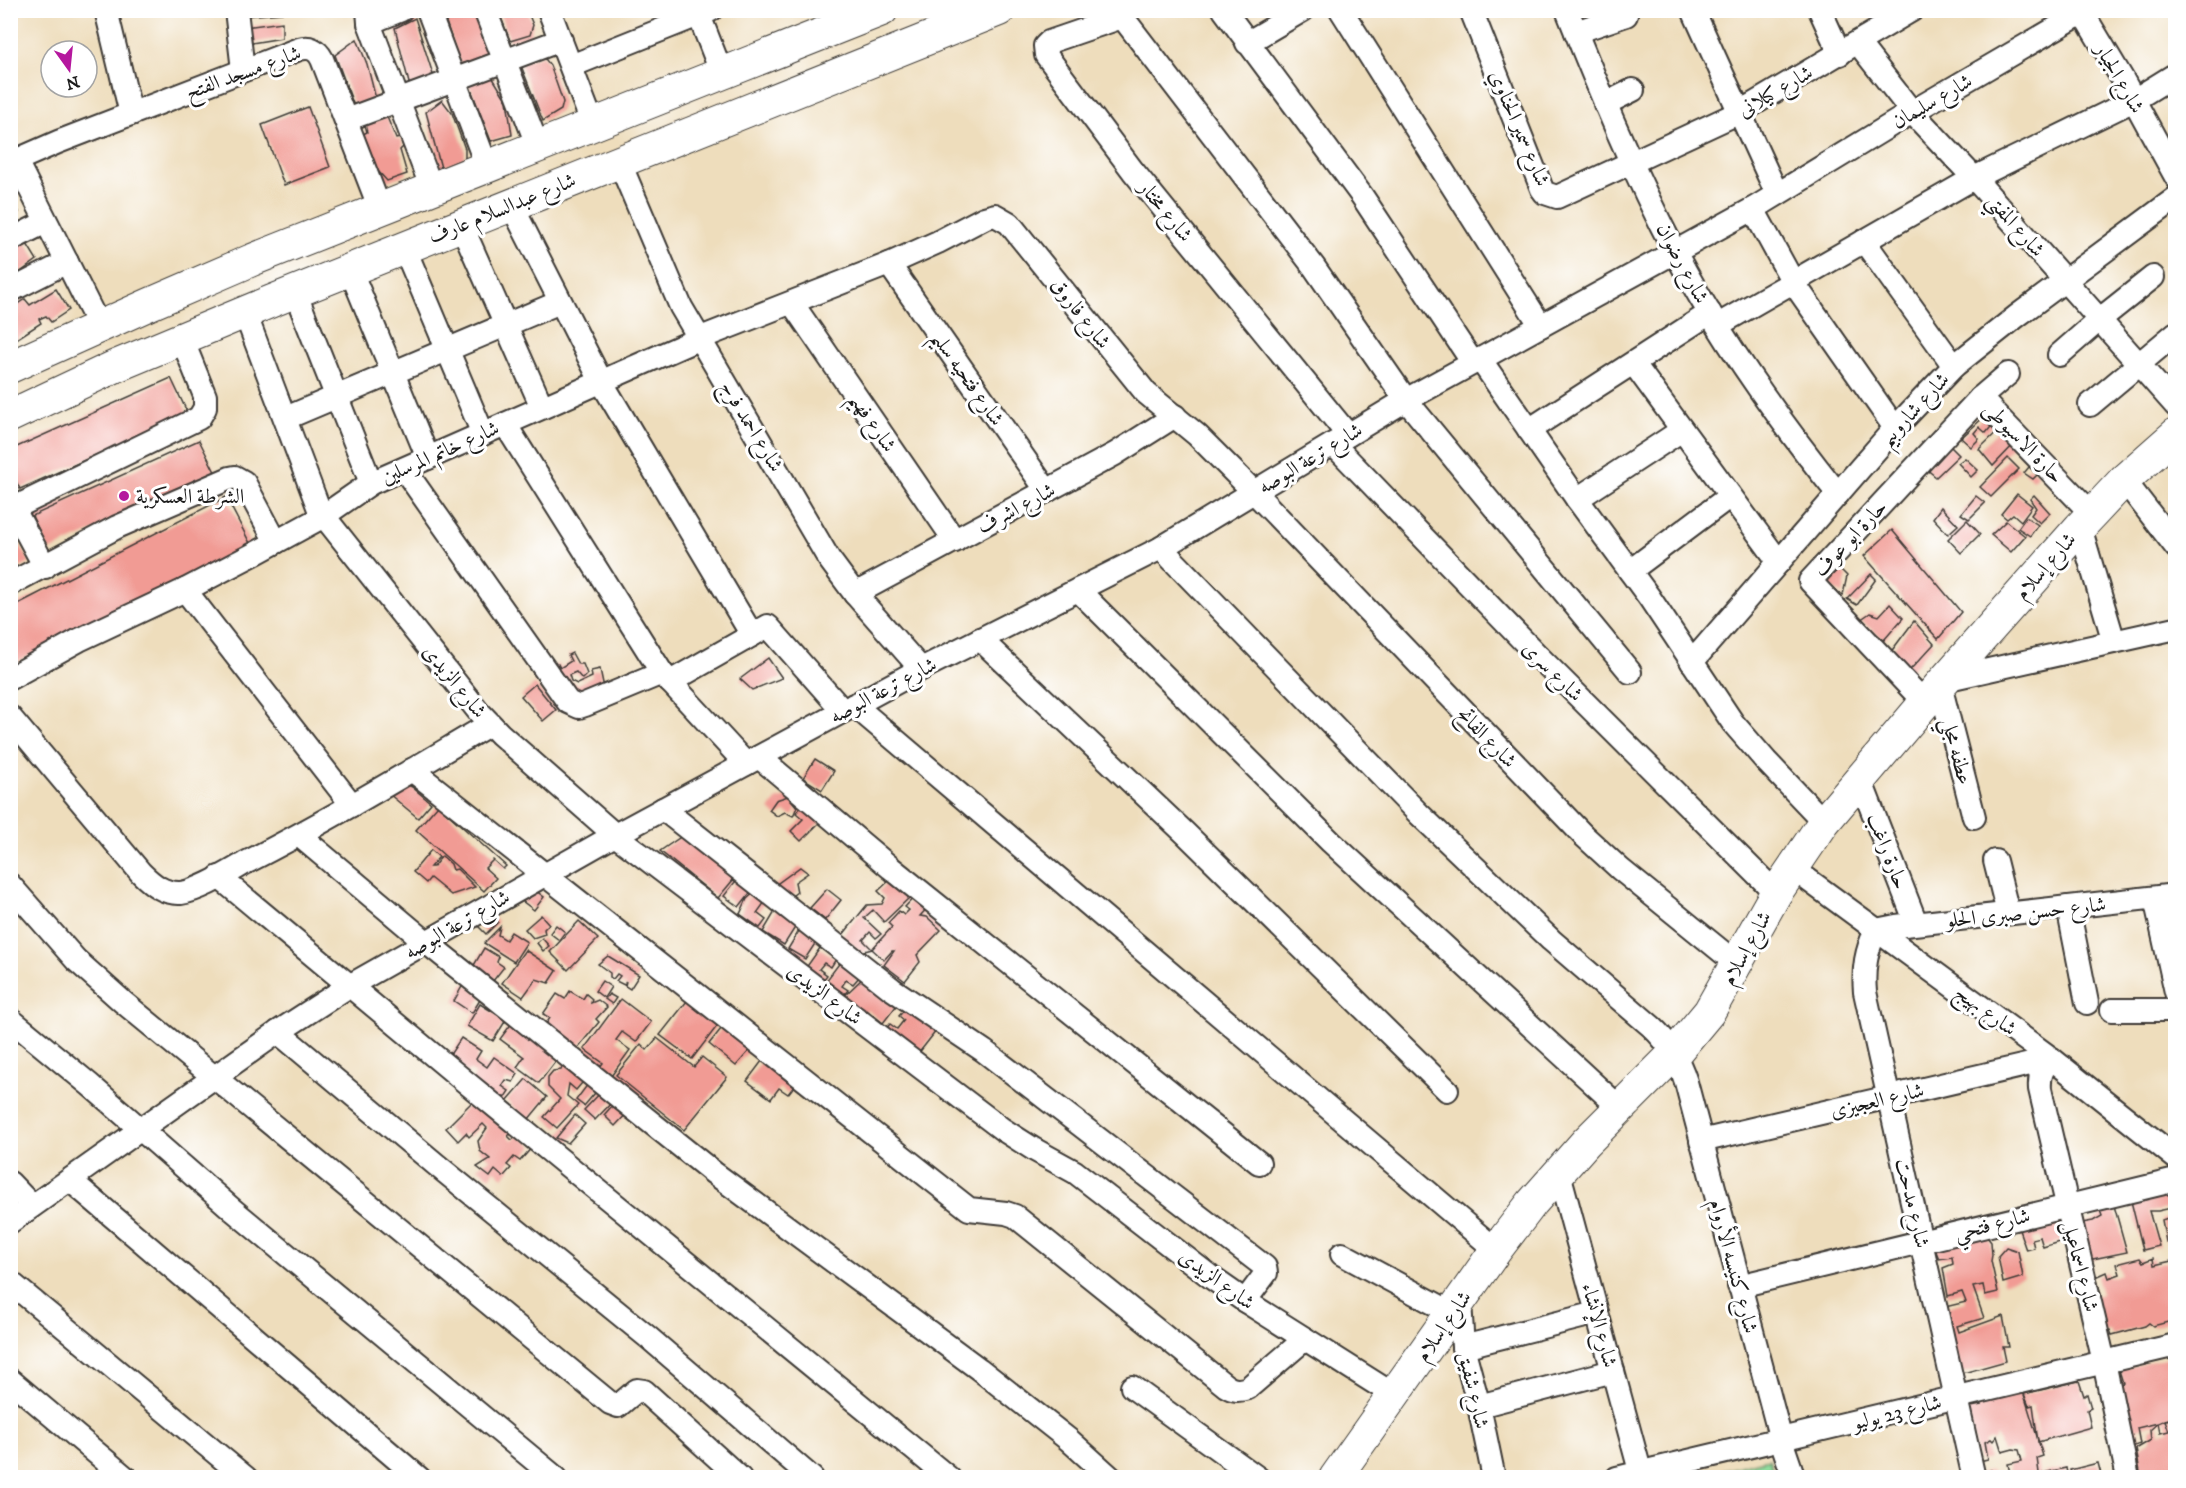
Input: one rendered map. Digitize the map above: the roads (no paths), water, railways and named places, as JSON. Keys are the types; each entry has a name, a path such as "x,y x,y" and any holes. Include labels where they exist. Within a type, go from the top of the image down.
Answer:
{"main road":[{"name":"شارع عبدالسلام عارف","path":"10,367 252,260 722,74 843,18 882,10"},
{"name":"شارع عبدالسلام عارف","path":"10,417 116,366 341,273 999,10"},
{"path":"315,235 312,252 314,260 325,273 341,273"},
{"path":"252,260 260,263 272,276 274,293 271,302"},
{"name":"شارع إسلام","path":"1335,1478 1496,1250 1559,1173 1674,1054 1709,1012 1784,881 1824,822 1936,690 2086,520 2124,480 2175,434"}],"street":[{"path":"106,10 131,114"},
{"path":"236,10 243,70"},
{"path":"401,10 368,17 432,189"},
{"path":"428,10 488,166"},
{"path":"485,10 538,147"},
{"path":"549,10 593,125"},
{"path":"1224,10 1362,196 1476,361 1529,430 1630,571 1733,723 1824,822"},
{"path":"1247,43 1303,10"},
{"path":"1341,10 1541,326"},
{"name":"شارع سمير الحناوي","path":"1471,10 1545,193 1551,196 1563,195 1632,162"},
{"name":"شارع رضوان","path":"1567,10 1605,104 1676,253 1714,319 1793,436 1838,494"},
{"path":"1693,10 1777,194"},
{"name":"شارع المفتي","path":"1820,10 1849,49 1974,178 2175,406"},
{"name":"شارع كيلانى","path":"1632,162 1740,112 1912,10"},
{"name":"شارع الجيار","path":"2083,11 2175,177"},
{"name":"شارع سليمان","path":"1777,194 2083,11"},
{"path":"571,66 702,12 722,74"},
{"path":"1119,14 1314,267 1406,400 1630,672"},
{"name":"شارع مختار","path":"1119,14 1049,42 1046,46 1046,55 1055,70 1340,440"},
{"path":"1576,33 1626,15"},
{"path":"346,120 561,40"},
{"name":"شارع مسجد الفتح","path":"13,162 58,142 243,70 299,49 310,48 315,50 322,59 380,209"},
{"path":"1529,430 1634,364 1714,319 1793,282 1974,178 2134,100 2175,74"},
{"path":"1605,104 1633,90"},
{"name":"شارع احمد فرج","path":"619,161 673,292 698,339 732,392 829,559 855,594 921,669"},
{"path":"13,162 99,326"},
{"name":"شارع ترعة البوصه","path":"10,1221 278,1032 349,986 543,875 848,708 1161,548 1406,400 1676,253 1777,194"},
{"name":"شارع شاروبيم","path":"1692,662 1895,428 1954,366 2064,280 2175,198"},
{"path":"511,204 601,381 752,635"},
{"path":"1753,209 1793,282 1895,428"},
{"name":"شارع فاروق","path":"889,264 984,218 995,215 1005,219 1154,402 1197,435 1254,492"},
{"path":"10,240 45,222"},
{"path":"461,224 542,407"},
{"path":"1864,241 1954,366"},
{"path":"404,248 483,434"},
{"path":"10,291 67,262"},
{"name":"شارع خاتم المرسلين","path":"10,678 79,640 185,590 322,518 371,483 698,339 889,264"},
{"name":"شارع فتحيه سليم","path":"889,264 1047,491"},
{"path":"341,273 392,372 428,458"},
{"path":"2059,355 2153,277"},
{"path":"271,302 337,396 371,483"},
{"path":"271,302 286,418 322,518"},
{"path":"286,418 560,302"},
{"name":"شارع فهيم","path":"792,303 955,541"},
{"path":"2090,405 2175,333"},
{"path":"45,567 12,507 199,418 205,408 205,396 182,339"},
{"path":"1634,364 1779,562"},
{"name":"حارة الاسيوطى","path":"2008,374 1980,398 2086,520"},
{"name":"حارة ابو عوف","path":"1936,690 1810,581 1980,398"},
{"name":"شارع اشرف","path":"855,594 1126,448 1175,416"},
{"path":"505,424 666,678 752,761 891,868 1259,1163"},
{"path":"1577,499 1682,430"},
{"name":"شارع سرى","path":"1340,440 1539,657 1784,881"},
{"path":"404,469 568,702 579,706 585,705 666,678 768,626 848,708 1496,1250"},
{"path":"10,584 117,527 230,477 244,482 276,542"},
{"path":"2124,480 2175,547"},
{"name":"شارع الفاتح","path":"1254,492 1582,835 1737,964"},
{"path":"1630,571 1730,496"},
{"name":"شارع الزيدى","path":"322,518 327,520 490,724 615,835 1002,1130 1075,1172 1212,1278 1394,1395"},
{"path":"2086,520 2114,642"},
{"name":"شارع كنيسه الأروام","path":"1161,548 1419,814 1558,947 1667,1042 1683,1074 1780,1440 1794,1478"},
{"path":"185,590 352,805"},
{"path":"1078,590 1330,842 1620,1108"},
{"path":"1936,690 2175,628"},
{"path":"980,639 1185,833 1447,1090"},
{"name":"عطفه مجلي","path":"1936,690 1974,817"},
{"path":"10,717 148,880 167,892 180,893 219,877 300,836 490,724"},
{"path":"412,770 969,1209 1015,1216 1226,1386 1233,1390 1248,1388 1305,1339"},
{"name":"حارة راغب","path":"1860,779 1916,923"},
{"path":"663,809 892,989 984,1051 1265,1266 1266,1273 1245,1301"},
{"path":"300,836 426,942 714,1173 979,1369 1069,1440 1111,1478"},
{"path":"1995,861 2008,913"},
{"path":"219,877 949,1478"},
{"name":"شارع بهيج","path":"1784,881 1876,930 2052,1059 2175,1158"},
{"path":"10,885 94,977 214,1079 609,1403 618,1406 637,1390 644,1391 740,1478"},
{"path":"2165,896 2175,992"},
{"name":"شارع حسن صبرى الحلو","path":"1876,930 1916,923 2165,896"},
{"path":"2068,907 2087,1003"},
{"name":"شارع مدحت","path":"1876,930 1865,960 1864,976 1869,1008 1974,1478"},
{"path":"2112,1010 2175,1010"},
{"path":"10,1019 242,1217 556,1478"},
{"path":"278,1032 649,1338 812,1478"},
{"name":"شارع العجيزى","path":"1701,1141 2052,1059"},
{"name":"شارع اسماعيل","path":"2052,1059 2045,1064 2041,1072 2040,1089 2104,1362 2128,1478"},
{"name":"شارع الإنشاء","path":"1559,1173 1641,1475"},
{"path":"70,1180 419,1478"},
{"name":"شارع فتحي","path":"1739,1286 2175,1180"},
{"path":"10,1183 32,1206"},
{"path":"1342,1254 1456,1307"},
{"path":"10,1282 246,1478"},
{"name":"شارع شفيق","path":"1456,1307 1463,1347 1479,1406 1494,1478"},
{"path":"1463,1347 1597,1313"},
{"name":"شارع 23 يوليو","path":"1617,1478 1641,1475 2175,1345"},
{"path":"1479,1406 1613,1371"},
{"path":"10,1380 126,1478"},
{"path":"1132,1387 1258,1478"}],"place":[{"name":"الشرطة العسكرية","path":"124,496"}]}
